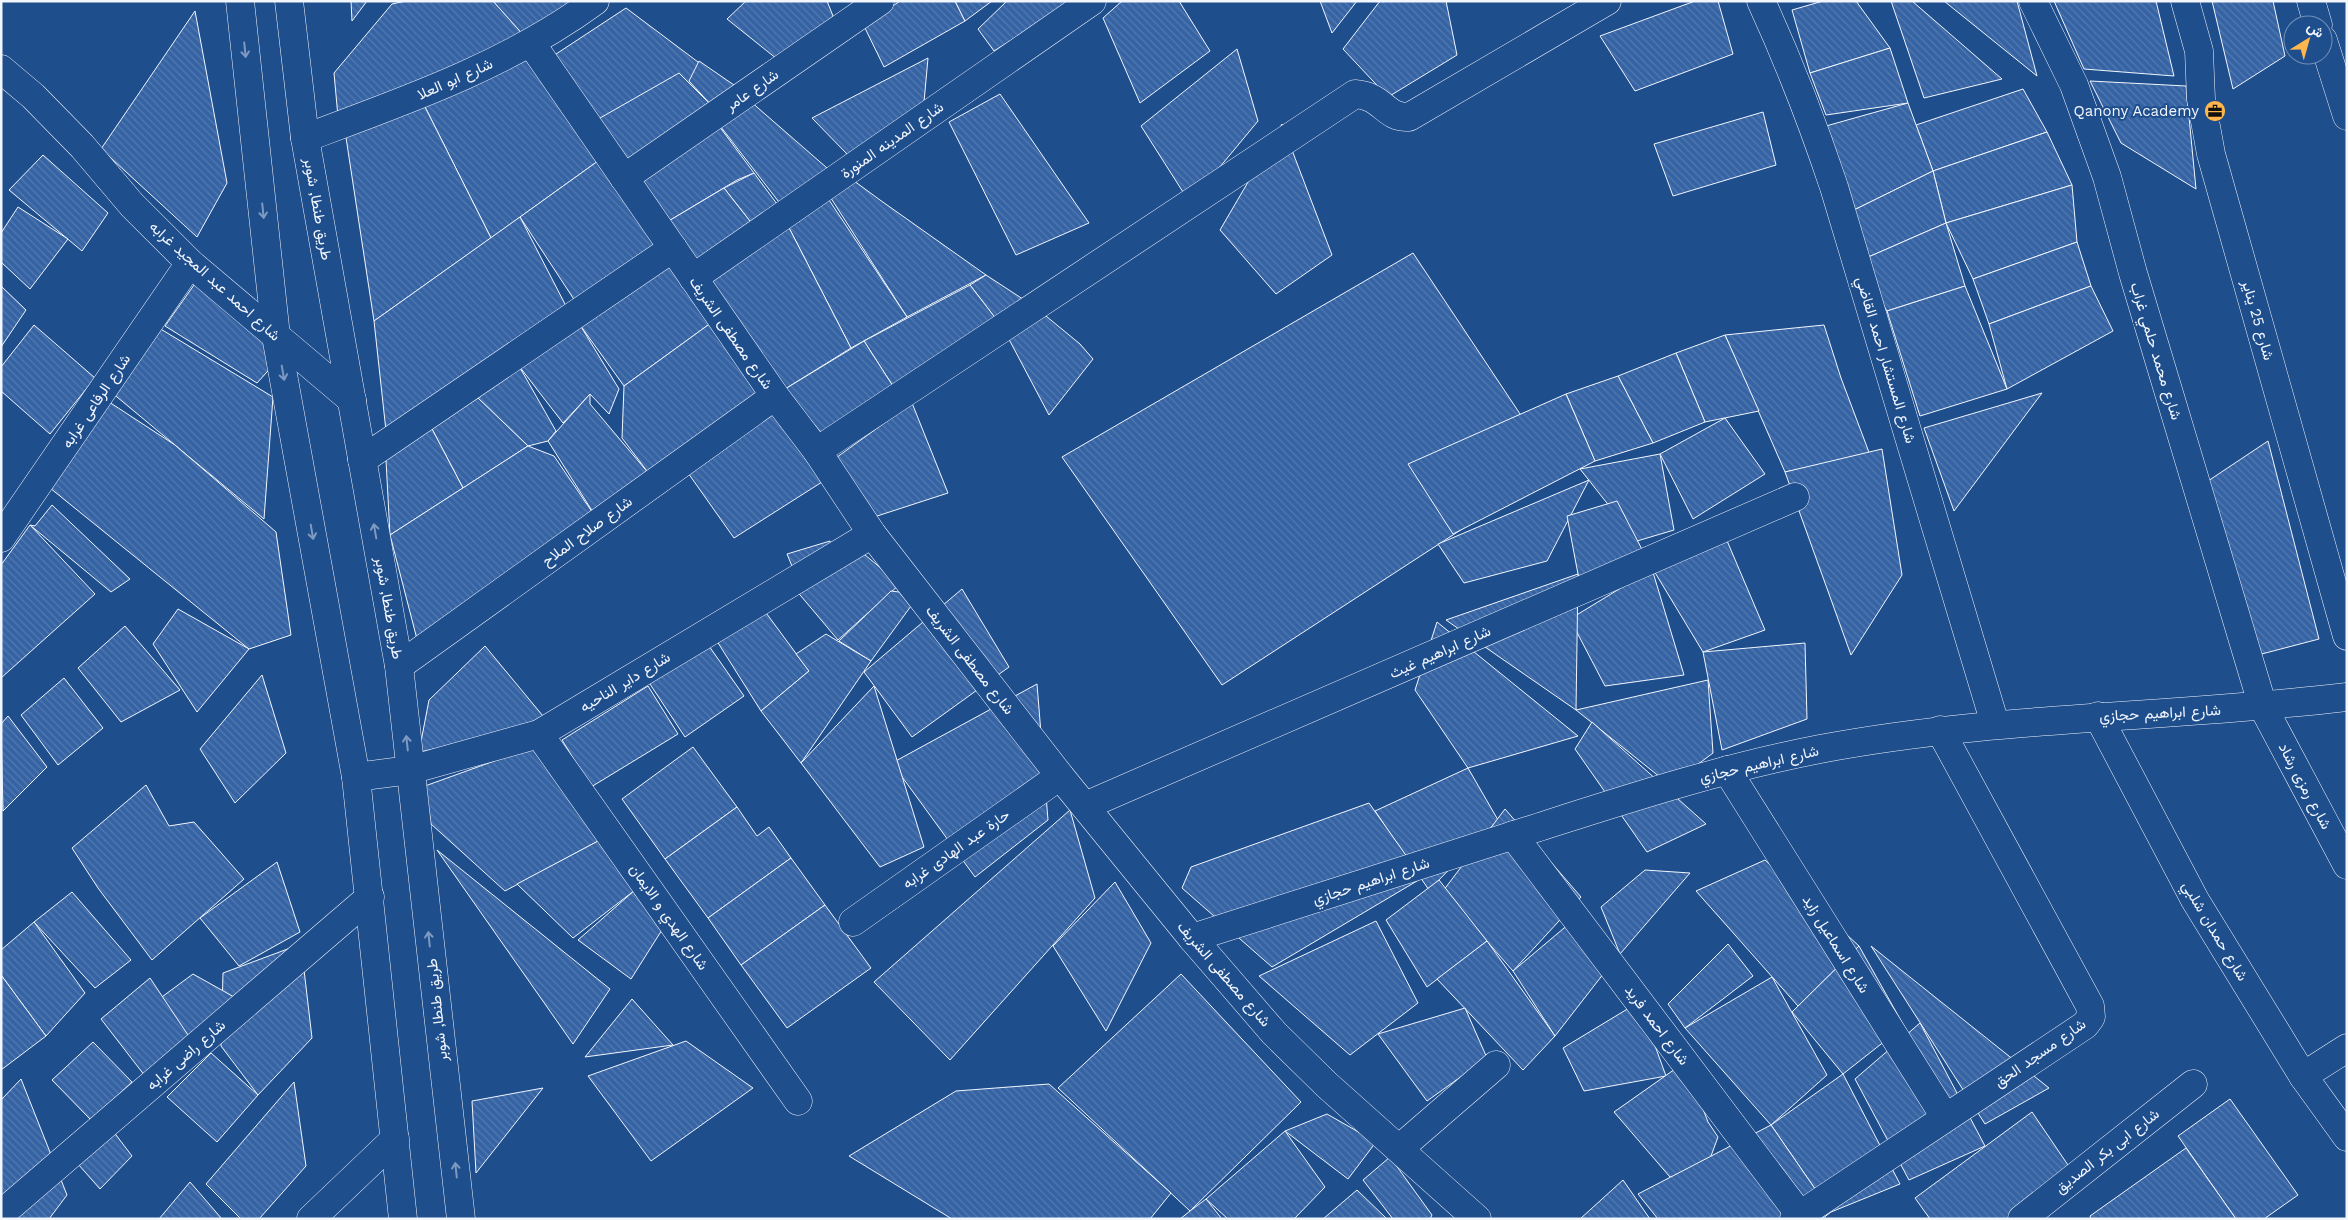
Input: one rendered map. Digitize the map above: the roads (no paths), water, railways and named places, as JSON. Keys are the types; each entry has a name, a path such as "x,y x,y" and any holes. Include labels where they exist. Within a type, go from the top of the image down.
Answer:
{"street":[{"path":"240,1 276,336 356,777 403,1219"},
{"name":"طريق طنطا, شوبر","path":"289,1 305,138 399,666 461,1219"},
{"name":"شارع ابو العلا","path":"305,138 460,78 531,43 595,1"},
{"name":"شارع عامر","path":"624,178 880,1"},
{"name":"شارع المدينه المنورة","path":"693,278 1092,1"},
{"path":"817,451 1355,94 1368,95 1393,115 1409,117 1607,1"},
{"name":"شارع المستشار احمد القاضي","path":"1760,1 1796,81 1834,187 1996,724"},
{"name":"شارع محمد حلمي غراب","path":"2033,1 2074,85 2107,177 2135,282 2263,707"},
{"name":"شارع 25 يناير","path":"2184,1 2199,51 2201,99 2211,154 2347,636"},
{"path":"2311,1 2315,15"},
{"name":"شارع مصطفى الشريف","path":"531,43 775,396 817,451 872,534 1060,776 1192,938 1274,1033 1327,1085 1400,1148 1468,1216"},
{"path":"2331,65 2347,116"},
{"name":"شارع احمد عبد المجيد غرابه","path":"1,69 33,96 82,146 132,205 190,263 352,400"},
{"path":"362,460 673,248"},
{"name":"شارع الرفاعى غرابه","path":"1,538 190,263"},
{"name":"شارع صلاح الملاح","path":"399,666 775,396"},
{"name":"شارع ابراهيم غيث","path":"1084,806 1795,497"},
{"name":"شارع داير الناحيه","path":"356,777 410,770 539,734 872,534"},
{"name":"شارع ابراهيم حجازي","path":"1192,938 1678,782 1818,749 1940,730 1996,724 2098,716 2263,707 2347,697"},
{"name":"شارع رمزى رشاد","path":"2263,707 2347,864"},
{"name":"شارع حمدان شلبي","path":"2098,716 2195,900 2303,1076 2347,1137"},
{"name":"شارع مسجد الحق","path":"1797,1217 2085,1024 2089,1021 2092,1012 1940,730"},
{"name":"شارع الهدي و الايمان","path":"539,734 798,1101"},
{"name":"شارع اسماعيل زايد","path":"1727,770 1945,1117"},
{"name":"حارة عبد الهادى غرابه","path":"853,922 1060,776"},
{"name":"شارع احمد فريد","path":"1513,835 1797,1217"},
{"name":"شارع راضى غرابه","path":"1,1214 370,897"},
{"path":"2303,1076 2347,1048"},
{"path":"1400,1148 1496,1065"},
{"name":"شارع ابى بكر الصديق","path":"2022,1219 2193,1084"},
{"path":"311,1219 395,1139"}],"place":[{"name":"Qanony Academy","path":"2215,111"}]}
